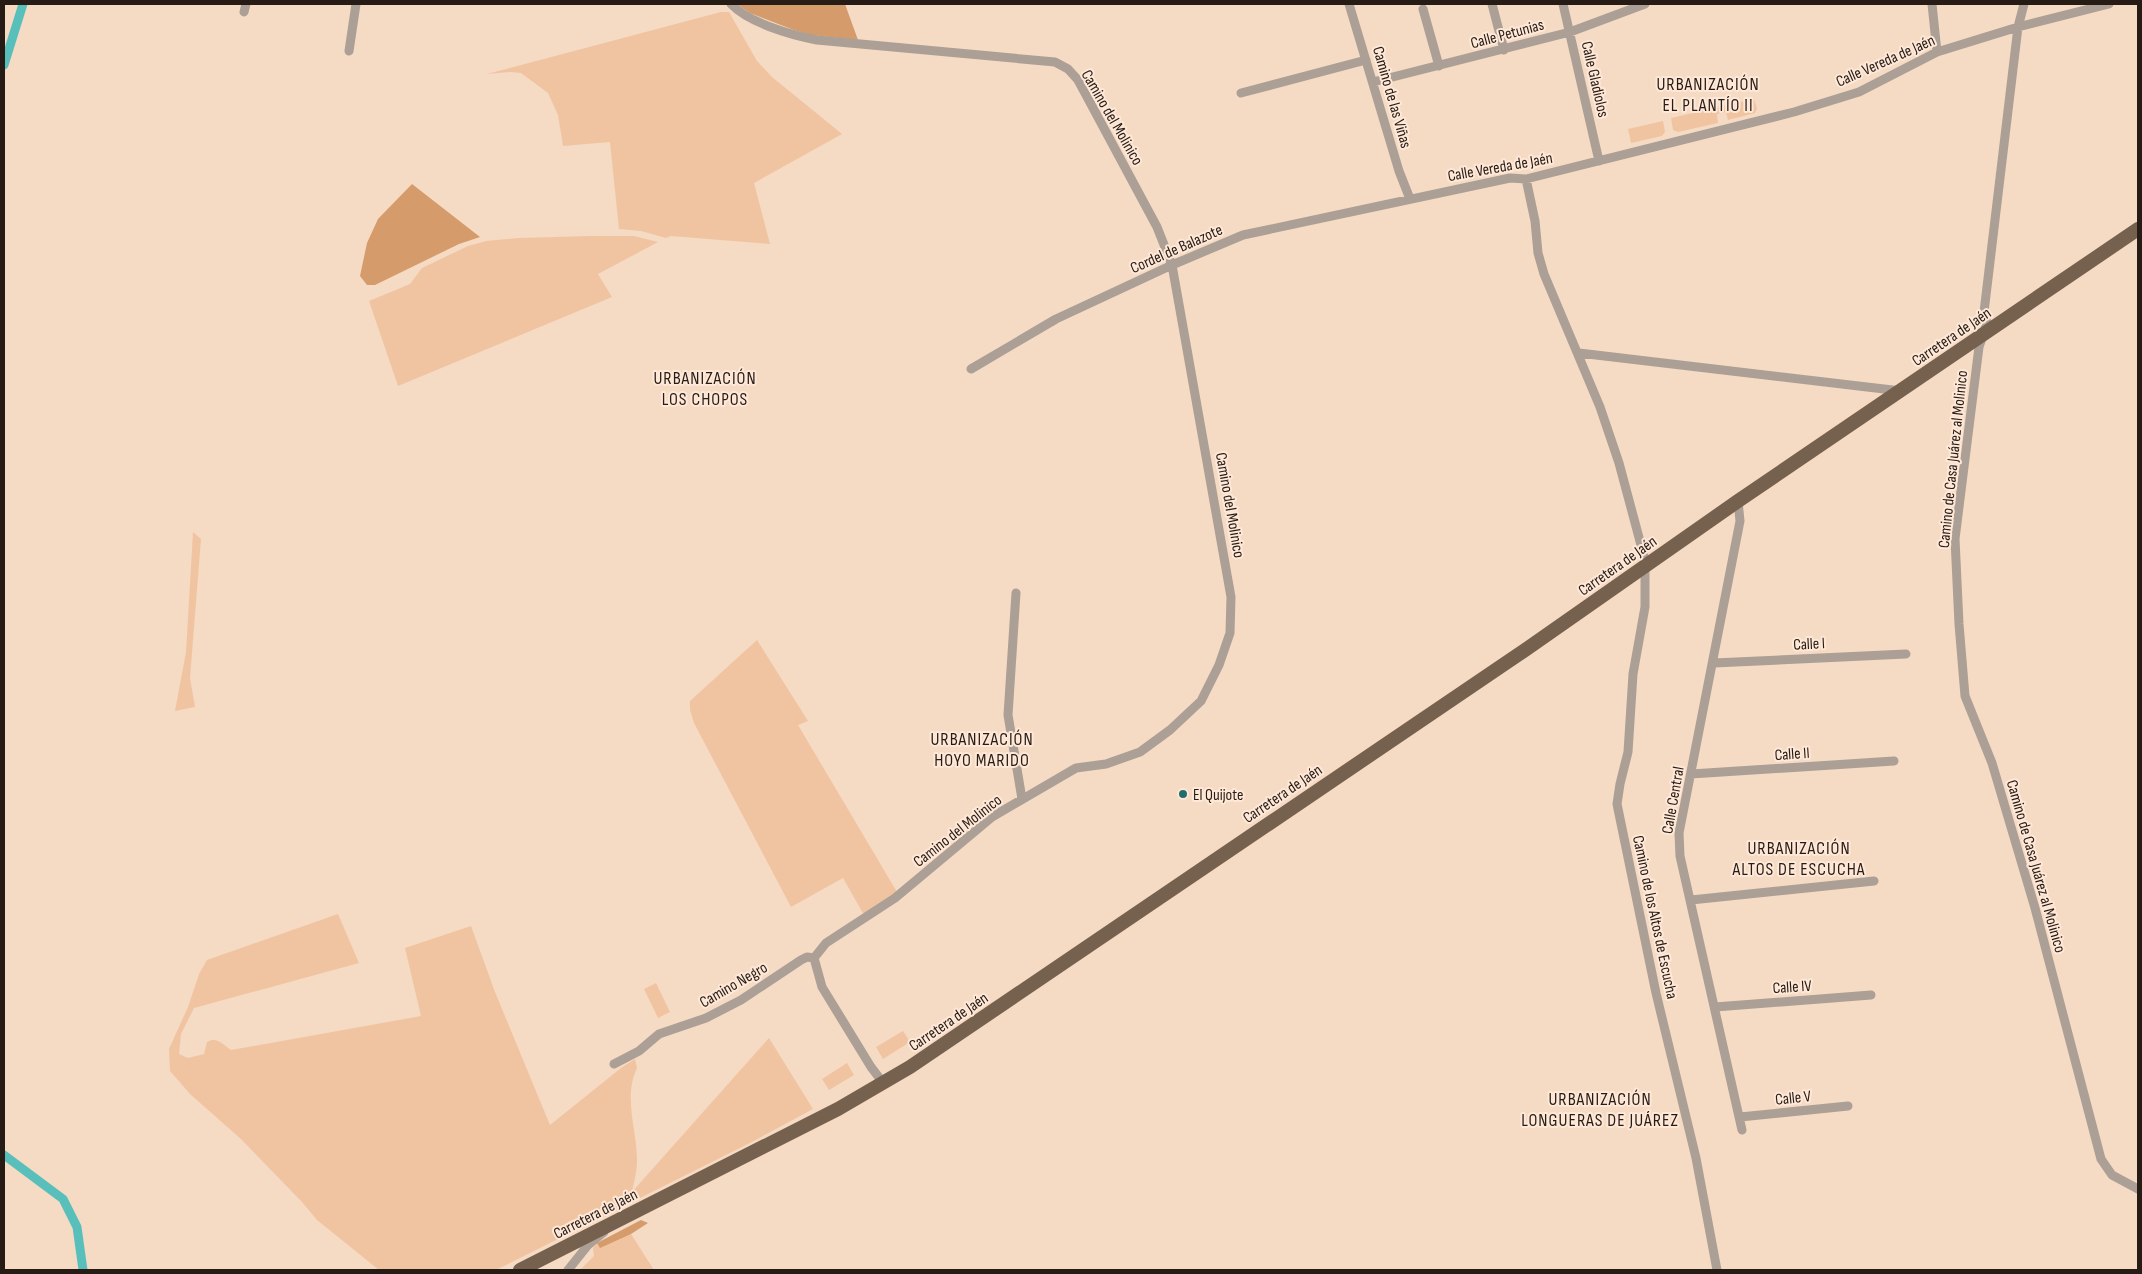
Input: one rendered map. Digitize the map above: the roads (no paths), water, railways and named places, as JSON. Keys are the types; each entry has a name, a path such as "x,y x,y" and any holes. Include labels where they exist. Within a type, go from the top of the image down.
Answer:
{"highway":[{"name":"Carretera de Jaén","path":"520,1270 618,1222 884,1084 1646,567 1902,391 1986,329 2037,298 2138,229"}],"street":[{"path":"349,51 356,4"},
{"name":"Camino del Molinico","path":"731,4 738,12 750,18 810,39 1055,62 1068,69 1078,80 1157,226 1172,265 1232,597 1230,633 1201,701 1170,730 1140,752 1106,764 1076,768 992,817 895,898 826,943 814,958"},
{"name":"Camino de las Viñas","path":"1349,4 1399,170 1410,199"},
{"path":"1492,4 1504,50"},
{"name":"Calle Gladiolos","path":"1563,4 1599,161"},
{"name":"Calle Petunias","path":"1373,82 1570,32 1646,4"},
{"path":"1932,4 1937,52"},
{"name":"Camino de Casa Juárez al Molinico","path":"2024,4 2018,27 1984,312 1986,329 1979,347 1955,539 1965,696 1992,763 2032,898 2101,1159 2112,1175 2138,1189"},
{"name":"Calle Vereda de Jaén","path":"1410,199 1510,178 1526,180 1794,112 1859,92 1937,52 2090,6 2109,4"},
{"path":"1422,9 1438,66"},
{"path":"1241,94 1366,60"},
{"name":"Camino de los Altos de Escucha","path":"1526,180 1535,221 1538,253 1544,274 1579,353 1600,407 1619,463 1645,560 1645,607 1633,674 1628,752 1617,804 1656,993 1696,1158 1717,1270"},
{"name":"Cordel de Balazote","path":"971,369 1056,319 1172,265 1243,235 1410,199"},
{"path":"1579,353 1902,391"},
{"name":"Calle Central","path":"1738,502 1740,521 1714,663 1679,833 1680,856 1742,1130"},
{"path":"1016,593 1008,715 1022,799"},
{"name":"Calle I","path":"1714,663 1906,654"},
{"name":"Calle II","path":"1692,774 1894,761"},
{"path":"1691,900 1874,881"},
{"name":"Camino Negro","path":"614,1064 639,1050 659,1034 706,1018 741,1000 801,960 807,957 814,958"},
{"path":"814,958 822,986 871,1067 884,1084"},
{"name":"Calle IV","path":"1715,1007 1871,995"},
{"name":"Calle V","path":"1740,1117 1848,1106"},
{"path":"568,1270 588,1245 618,1222"}],"waterway":[{"path":"4,65 23,4"},
{"path":"4,1155 63,1199 77,1227 83,1270"}],"place":[{"name":"El Quijote","path":"1183,794"}],"district":[{"name":"URBANIZACIÓN EL PLANTÍO II","path":"1708,94"},
{"name":"URBANIZACIÓN LOS CHOPOS","path":"705,388"},
{"name":"URBANIZACIÓN HOYO MARIDO","path":"982,750"},
{"name":"URBANIZACIÓN ALTOS DE ESCUCHA","path":"1799,858"},
{"name":"URBANIZACIÓN LONGUERAS DE JUÁREZ","path":"1600,1109"}]}
